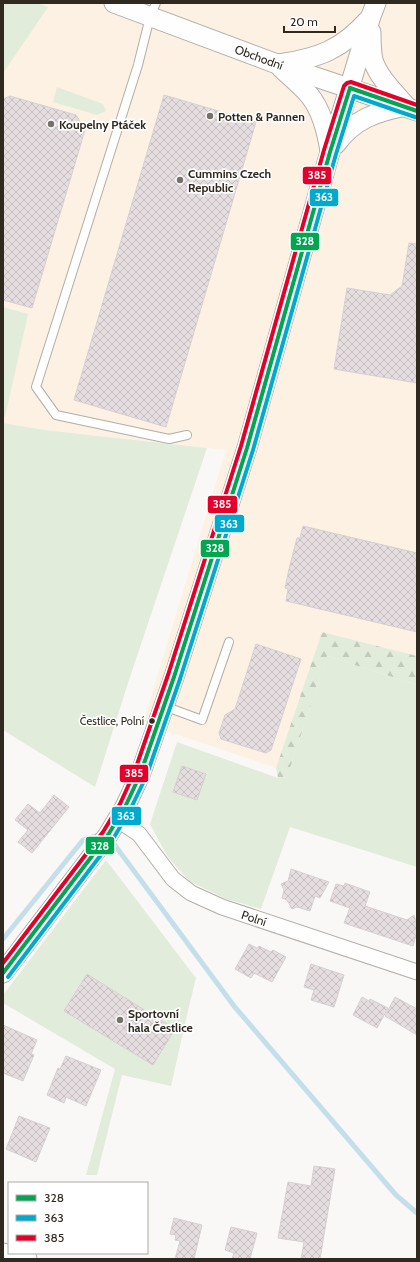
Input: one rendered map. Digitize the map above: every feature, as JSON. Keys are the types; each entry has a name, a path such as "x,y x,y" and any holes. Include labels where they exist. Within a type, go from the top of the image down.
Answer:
{"street":[{"name":"Obchodní","path":"114,3 153,10 277,64 411,109"},
{"path":"277,64 307,59 331,50 353,35 374,10"},
{"path":"3,973 108,836 118,820 140,774 204,585 247,448 330,152 374,10"},
{"path":"374,10 372,50 374,61 386,82 411,109"},
{"path":"277,64 305,90 317,107 328,139 330,152"},
{"path":"330,152 344,132 358,121 372,115 411,109"},
{"name":"Polní","path":"118,820 139,834 173,879 191,893 222,907 417,972"},
{"path":"3,1253 27,1259"}],"lane":[{"path":"153,10 136,72 36,387 56,415 169,438 188,435"},
{"path":"164,706 202,720 229,642"}],"shaded area":[{"path":"3,3 417,3 417,656 322,632 276,768 143,723 226,450 44,430 3,423"}],"green space":[{"path":"3,3 37,3 48,7 3,73"},
{"path":"57,87 103,104 106,111 97,115 53,102"},
{"path":"3,307 28,314 5,417 3,416"},
{"path":"3,423 44,430 207,448 129,680 95,787 3,730"},
{"path":"322,632 417,656 417,685 327,656 287,777 278,778 276,768"},
{"path":"327,656 417,685 417,867 290,827 261,909 226,899 189,881 167,856 150,824 177,742 278,778 287,777"},
{"path":"106,860 196,978 171,1086 122,1075 97,1175 86,1175 115,1069 3,1003 3,995"}],"building":[{"path":"164,95 256,122 166,427 74,400"},
{"path":"10,96 76,115 85,130 32,308 3,300 3,99"},
{"path":"409,243 417,244 417,383 334,369 347,288 390,295 402,286"},
{"path":"303,526 417,553 417,632 286,601 288,589 285,588 289,569 297,538 300,538"},
{"path":"256,644 301,659 271,750 266,753 221,739 219,733 225,715 235,709"},
{"path":"182,766 206,774 197,800 173,792"},
{"path":"54,795 69,807 32,853 18,842 28,830 15,820 28,804 40,813"},
{"path":"291,869 329,882 320,898 315,896 310,911 297,907 292,909 287,900 282,898 284,890 281,884 288,881"},
{"path":"345,883 370,892 365,906 407,920 414,915 417,925 417,932 413,946 344,923 350,908 330,901 336,884 344,886"},
{"path":"249,944 257,948 259,946 271,952 273,950 286,957 272,982 254,973 251,978 235,969"},
{"path":"311,964 344,975 334,1007 311,1000 314,990 304,987"},
{"name":"Sportovní hala Čestlice","path":"87,974 175,1029 153,1065 64,1011"},
{"path":"362,997 369,1001 370,999 388,1008 377,1028 353,1015"},
{"path":"395,997 417,1009 417,1035 385,1016"},
{"path":"3,1025 37,1040 31,1054 34,1055 23,1081 3,1073"},
{"path":"66,1056 101,1070 86,1106 66,1097 64,1103 47,1095 58,1068 60,1069"},
{"path":"19,1116 50,1128 36,1162 6,1149"},
{"path":"314,1166 335,1169 320,1259 301,1259 304,1242 278,1238 288,1182 311,1186"},
{"path":"174,1218 202,1225 194,1259 175,1259 180,1241 175,1240 176,1235 170,1234"},
{"path":"231,1227 257,1233 250,1259 232,1259 234,1253 225,1250"}],"waterway":[{"path":"3,939 83,840 98,835"},
{"path":"114,844 234,1006 396,1195 417,1213"}],"transit line":[{"name":"385","path":"3,963 103,832 120,804 134,773 168,675 241,446 324,150 344,86 351,82 417,105"},
{"name":"328","path":"350,88 417,111"},
{"name":"328","path":"3,973 108,835 125,807 140,775 174,677 247,448 330,152 350,88"},
{"name":"363","path":"8,977 113,839 130,810 146,777 180,679 253,450 336,154 354,96 415,117"}],"place":[{"name":"Potten & Pannen","path":"210,116"},
{"name":"Koupelny Ptáček","path":"51,124"},
{"name":"Cummins Czech Republic","path":"180,180"},
{"name":"Čestlice, Polní","path":"152,721"},
{"name":"Sportovní hala Čestlice","path":"120,1020"}]}
